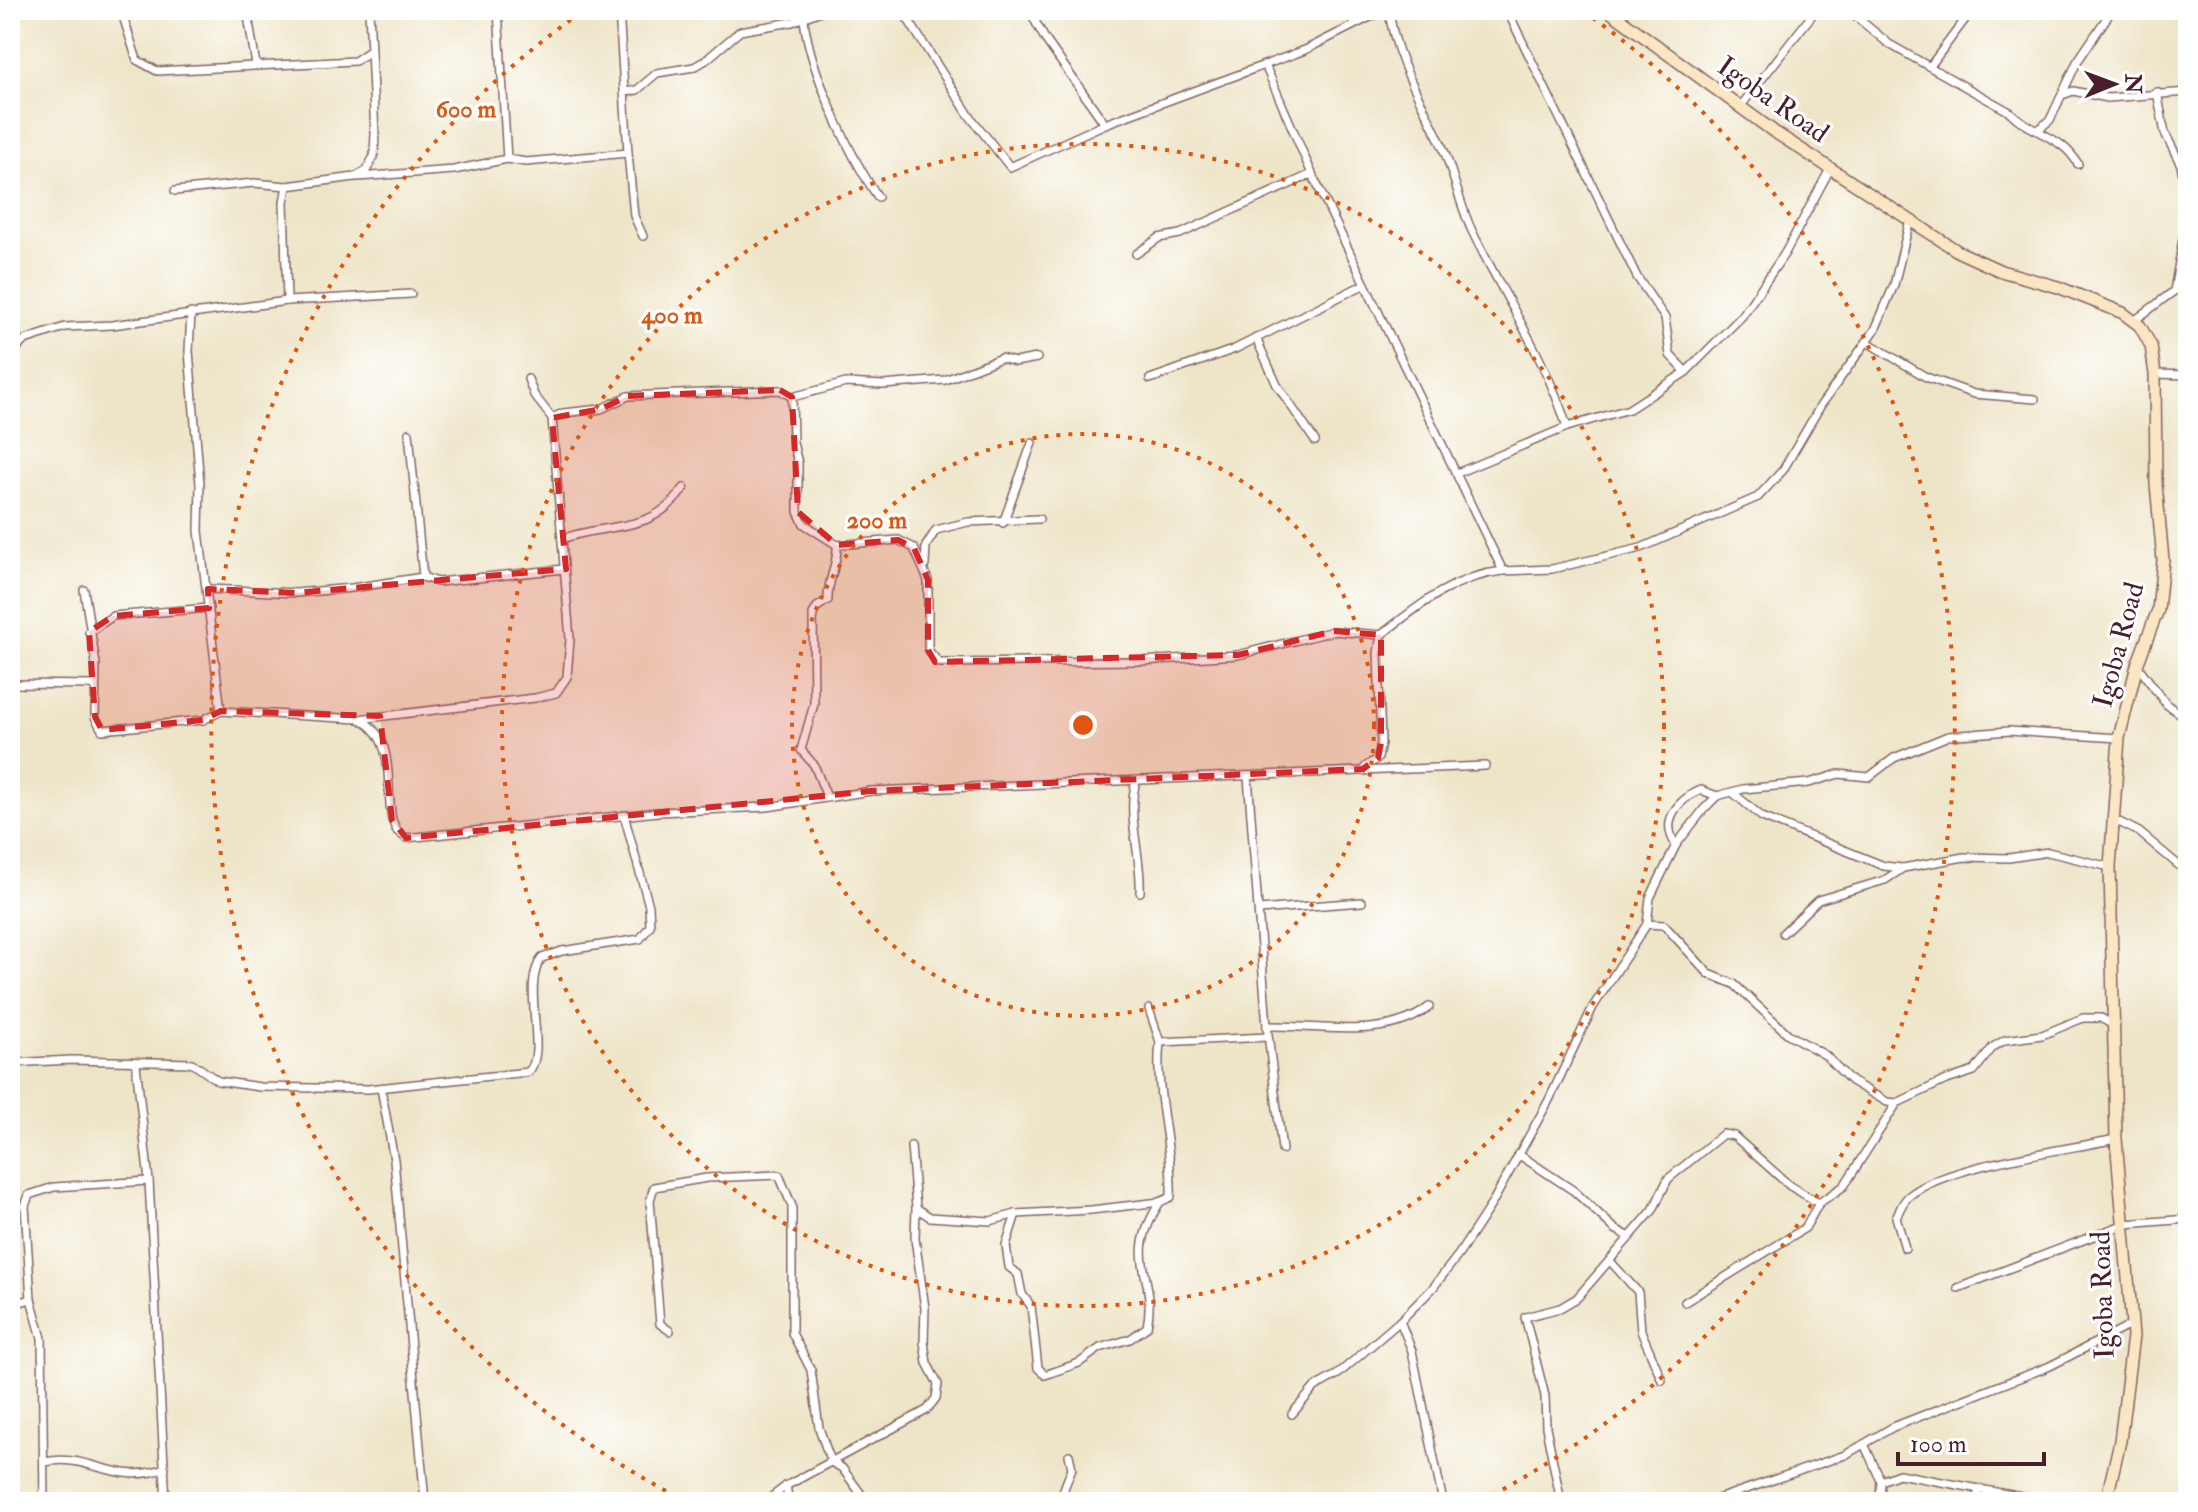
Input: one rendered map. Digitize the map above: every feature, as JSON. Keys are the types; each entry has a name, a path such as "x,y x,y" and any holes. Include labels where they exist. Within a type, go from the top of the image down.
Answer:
{"street":[{"path":"121,10 133,54 145,68 172,72 355,61 370,51"},
{"path":"247,10 256,65"},
{"path":"355,177 371,166 374,156 369,10"},
{"path":"498,10 507,159"},
{"path":"619,10 634,216 643,236"},
{"path":"625,92 637,90 657,73 694,67 740,31 804,19 823,10"},
{"path":"902,10 969,115 1010,167 1105,124 1265,65 1386,10 1401,64 1441,142 1472,231 1534,344 1556,391 1567,427"},
{"path":"1029,10 1045,39 1105,124"},
{"path":"1507,10 1637,277 1665,318 1670,355 1686,372"},
{"name":"Igoba Road","path":"1608,10 1740,107 1910,220 1982,263 2076,294 2134,321 2151,346 2155,374 2156,484 2163,560 2158,610 2137,665 2119,738 2111,818 2111,1024 2116,1139 2132,1324 2120,1441 2106,1502"},
{"path":"1740,107 1816,10"},
{"path":"1848,10 1889,44 1931,65 1965,90 2010,112 2026,125 2039,129 2071,151 2078,164"},
{"path":"1931,65 1972,10"},
{"path":"2039,129 2050,120 2065,94 2077,62 2112,10"},
{"path":"804,19 809,48 830,103 857,167 878,197"},
{"path":"1265,65 1312,174 1503,571"},
{"path":"2065,94 2073,91 2108,98 2188,92"},
{"path":"2134,321 2174,291 2186,222 2181,165 2165,133 2157,92"},
{"path":"175,191 254,183 287,186 355,177 454,170 507,159 526,162 628,153"},
{"path":"1457,473 1567,427 1629,409 1649,399 1686,372 1742,316 1785,253 1830,169"},
{"path":"1136,254 1159,238 1180,234 1312,174"},
{"path":"287,186 284,202 287,301"},
{"path":"1039,519 1003,523 968,522 936,530 926,546 924,567 928,591 928,650 939,663 1142,661 1238,655 1334,631 1381,635 1444,589 1482,573 1552,569 1641,548 1758,497 1783,470 1821,405 1867,342 1894,285 1910,220"},
{"path":"1150,379 1256,338 1365,284"},
{"path":"10,354 25,340 55,328 112,325 287,301 411,294"},
{"path":"191,313 189,351 200,484 199,531 221,711"},
{"path":"1256,338 1277,385 1315,441"},
{"path":"1867,342 1926,377 1974,394 2035,399"},
{"path":"552,418 563,413 601,409 628,396 780,390 792,397 846,383 883,385 945,380 1001,358 1015,362 1037,358"},
{"path":"2155,374 2188,375"},
{"path":"84,590 90,610 89,632 97,674 93,685 95,717 102,730 203,720 221,711 359,719 556,693 570,665 552,418 534,395 528,379"},
{"path":"792,397 793,443 798,463 798,512 804,524 837,545 898,540 914,548 924,567"},
{"path":"409,433 423,577"},
{"path":"1003,523 1032,443"},
{"path":"562,539 583,531 627,526 653,518 672,506 684,488"},
{"path":"827,797 814,765 801,750 814,704 813,614 828,600 827,585 837,564 837,545"},
{"path":"208,589 296,593 423,577 438,582 564,569"},
{"path":"89,632 113,616 209,608"},
{"path":"1363,769 1378,758 1381,743 1378,653 1381,635"},
{"path":"2137,665 2166,704 2188,720"},
{"path":"10,684 93,685"},
{"path":"395,714 384,721 380,733 392,820 397,831 406,838 624,815 767,807 827,797 931,788 1485,766"},
{"path":"359,719 380,733"},
{"path":"1292,1414 1315,1387 1338,1374 1400,1321 1441,1279 1491,1205 1593,1007 1647,924 1649,905 1676,845 1717,796 1809,783 1839,774 1869,777 1894,758 1948,736 2009,731 2119,738"},
{"path":"1248,777 1268,1037 1282,1150"},
{"path":"1136,781 1131,800 1141,864 1140,892"},
{"path":"1676,845 1667,823 1676,808 1688,796 1701,790 1717,796"},
{"path":"1732,792 1762,817 1884,866 1903,868 1964,857 2009,858 2048,852 2110,867"},
{"path":"10,1063 72,1060 192,1063 201,1073 234,1086 381,1088 516,1075 532,1068 536,1059 533,1033 537,964 542,958 562,951 640,939 650,926 649,906 624,815"},
{"path":"2111,818 2139,832 2188,873"},
{"path":"1783,933 1818,900 1885,880 1903,868"},
{"path":"1259,910 1362,902"},
{"path":"1649,905 1709,974 1734,984 1788,1034 1825,1055 1851,1081 1887,1102 1897,1103 1974,1071 1993,1047 2005,1040 2042,1035 2083,1018 2101,1018 2111,1024"},
{"path":"1647,924 1664,925"},
{"path":"1267,1026 1331,1029 1374,1026 1405,1021 1429,1007"},
{"path":"916,1208 930,1217 990,1221 1016,1214 1091,1210 1160,1202 1171,1197 1171,1151 1158,1066 1160,1042 1149,1009"},
{"path":"1160,1042 1268,1037"},
{"path":"136,1064 149,1181 166,1502"},
{"path":"381,1088 394,1160 425,1502"},
{"path":"1685,1302 1805,1228 1819,1203 1844,1186 1897,1103"},
{"path":"1561,1502 1546,1427 1545,1396 1525,1317 1568,1305 1653,1210 1668,1179 1723,1134 1734,1136 1790,1186 1819,1203"},
{"path":"1905,1248 1896,1217 1907,1198 1917,1191 1959,1171 2116,1139"},
{"path":"765,1502 786,1486 927,1410 936,1398 938,1384 927,1363 924,1342 925,1308 915,1239 911,1146"},
{"path":"1518,1154 1574,1191 1615,1229 1630,1237"},
{"path":"670,1331 660,1324 655,1298 650,1200 654,1187 707,1178 779,1175 792,1206 792,1333 811,1370 819,1428 831,1462 842,1468 867,1502"},
{"path":"44,1502 42,1338 31,1299 25,1206 29,1195 54,1187 149,1181"},
{"path":"1016,1214 1006,1245 1009,1267 1018,1274 1022,1294 1031,1306 1038,1368 1045,1375 1079,1363 1100,1348 1130,1339 1147,1327 1150,1311 1140,1255 1144,1228 1160,1202"},
{"path":"1958,1288 2125,1224 2188,1219"},
{"path":"1610,1261 1638,1292 1641,1331 1662,1380"},
{"path":"10,1305 31,1299"},
{"path":"1400,1321 1412,1351 1442,1502"},
{"path":"1709,1502 1865,1446 1893,1427 2050,1366 2132,1324"},
{"path":"1865,1446 1881,1481 1880,1502"},
{"path":"1059,1502 1072,1468 1069,1455"},
{"path":"45,1462 77,1461 100,1470 136,1476 165,1468"},
{"path":"1881,1481 1906,1474 2049,1502"},
{"path":"786,1486 789,1502"},
{"path":"1975,1502 1979,1490"}],"highlighted area":[{"path":"780,390 792,397 798,512 837,545 898,540 914,548 928,580 928,650 935,662 1238,655 1334,631 1381,635 1381,743 1378,758 1363,769 871,791 406,838 392,820 380,716 221,711 203,720 102,730 95,717 89,632 113,616 209,608 208,589 296,593 566,569 552,418 601,409 628,396"}]}
